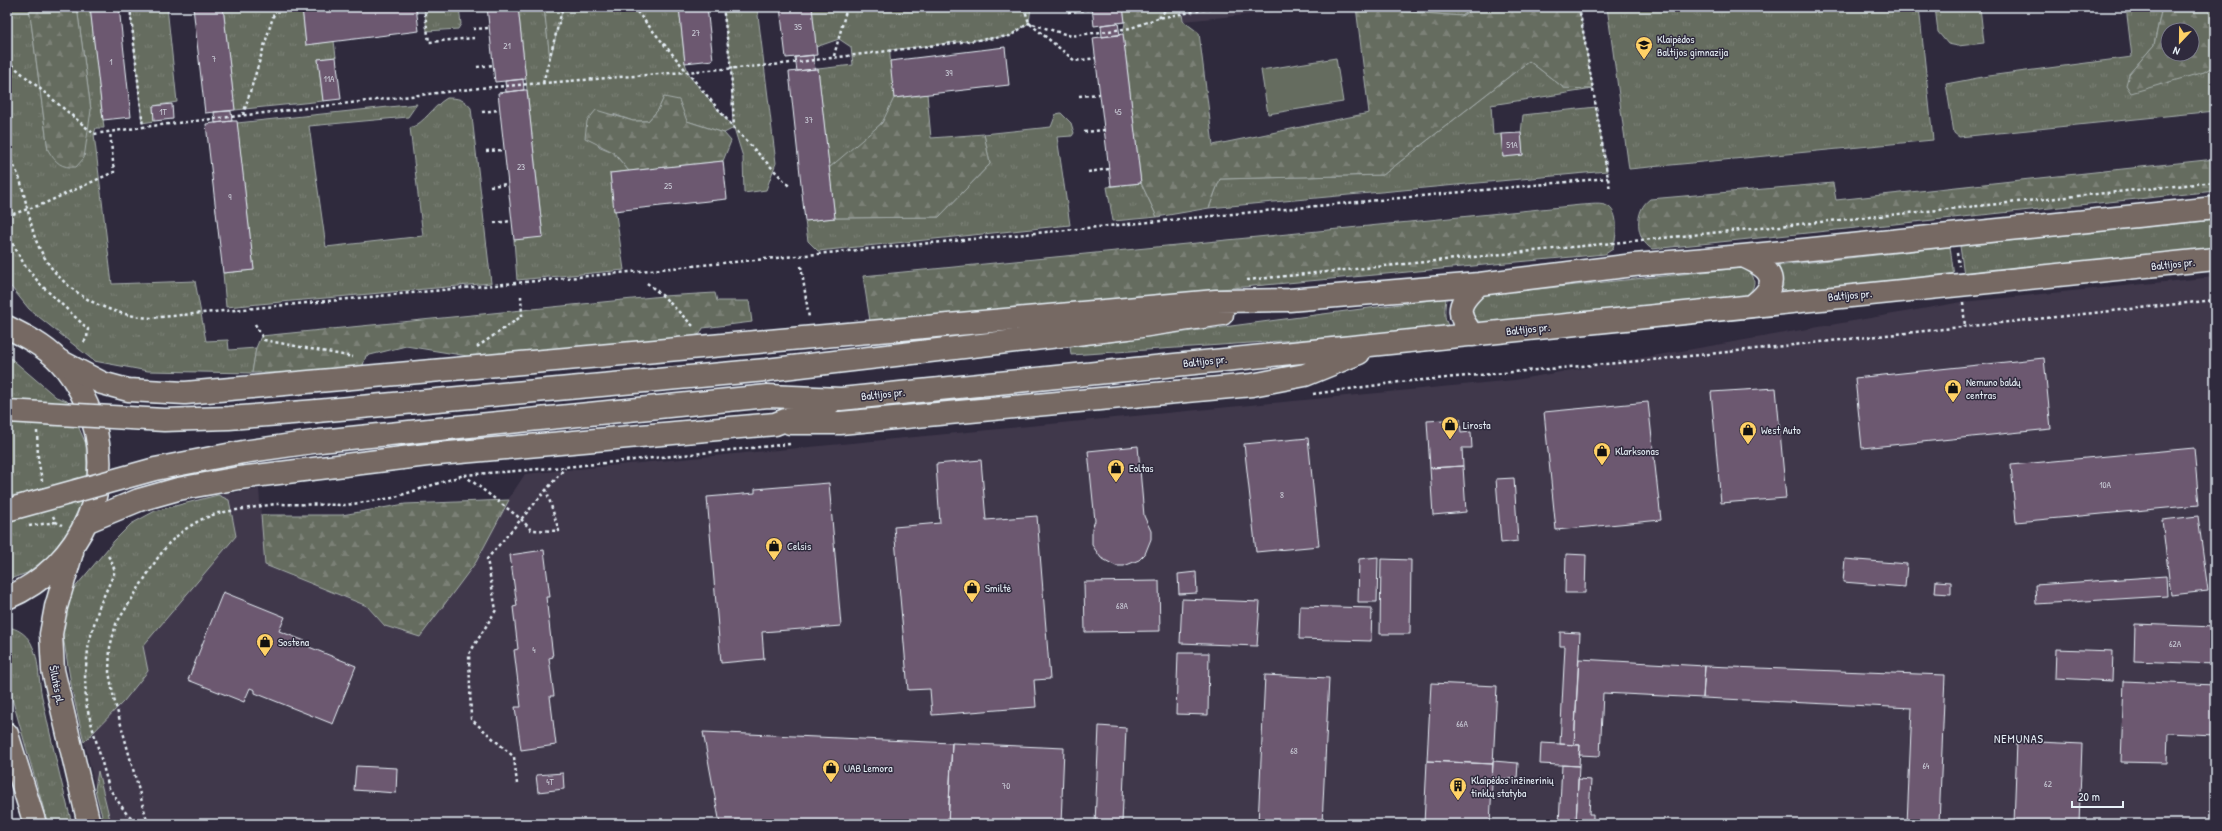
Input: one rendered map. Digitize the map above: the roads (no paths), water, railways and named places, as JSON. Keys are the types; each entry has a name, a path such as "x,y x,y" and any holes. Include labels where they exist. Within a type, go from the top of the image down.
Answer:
{"main road":[{"path":"7,310 36,342 58,360 102,383 128,390 185,393 1216,301 1289,300 1479,284 1634,265 1743,256 2215,208"},
{"path":"1743,256 1762,266 1769,274 1771,282 1770,289 1766,296 1752,306"},
{"name":"Baltijos pr.","path":"841,399 2215,259"},
{"path":"1473,335 1466,326 1460,312 1463,298 1479,284"},
{"path":"7,411 164,420 229,418 774,370 1128,328 1212,316 1289,300"},
{"path":"7,327 36,342"},
{"path":"7,598 33,584 56,566 77,531 139,500 178,489 238,478 427,455 775,424 840,423 1252,385 1304,375 1382,344"},
{"name":"Šilutės pl.","path":"58,360 79,388 93,419 98,446 98,488 77,531 51,634 53,670 89,824"},
{"path":"7,510 155,469 243,452 320,441 768,396 841,399"},
{"path":"775,424 841,399"},
{"path":"7,734 35,824"}],"place":[{"name":"Klaipėdos Baltijos gimnazija","path":"1644,60"},
{"name":"Nemuno baldų centras","path":"1953,403"},
{"name":"Lirosta","path":"1450,440"},
{"name":"West Auto","path":"1748,445"},
{"name":"Klarksonas","path":"1602,466"},
{"name":"Eoltas","path":"1116,483"},
{"name":"Celsis","path":"774,561"},
{"name":"Smiltė","path":"972,603"},
{"name":"Sostena","path":"265,657"},
{"name":"UAB Lemora","path":"831,783"},
{"name":"Klaipėdos inžinerinių tinklų statyba","path":"1458,801"}],"district":[{"name":"NEMUNAS","path":"2019,739"}]}
